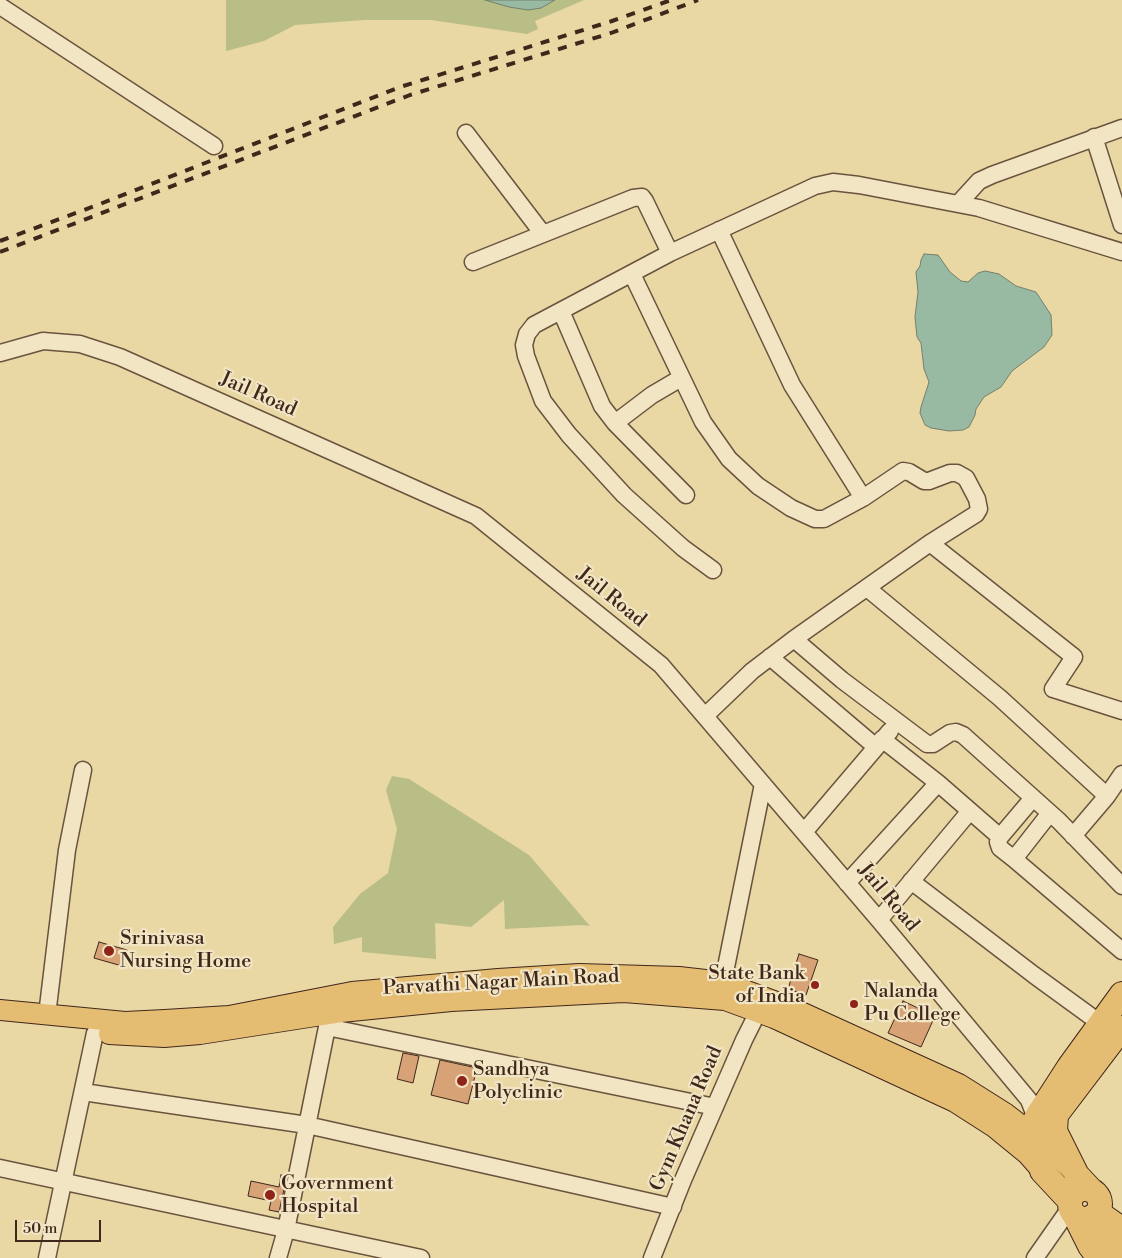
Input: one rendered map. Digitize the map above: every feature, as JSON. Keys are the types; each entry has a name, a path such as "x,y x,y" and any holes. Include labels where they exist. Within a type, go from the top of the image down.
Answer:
{"highway":[{"path":"1044,1121 1056,1115 1064,1104 1111,1026 1122,994"},
{"path":"1099,1258 1090,1246 1084,1202 1042,1171 1044,1121 1111,1026"},
{"path":"1044,1121 1084,1202 1122,1258"}],"main road":[{"name":"Parvathi Nagar Main Road","path":"0,1024 164,1037 200,1034 329,1012 352,992 579,974 679,977 723,982 760,1005"},
{"name":"Parvathi Nagar Main Road","path":"0,1010 125,1022 329,1012 451,1001 624,992 790,1007 959,1084 999,1120"},
{"path":"999,1120 1044,1121"},
{"path":"999,1120 1042,1171"},
{"path":"1084,1202 1122,1215"},
{"path":"1084,1202 1122,1226"}],"street":[{"path":"0,6 214,146"},
{"path":"958,204 979,181 1122,128"},
{"path":"466,133 543,234"},
{"path":"1094,137 1122,225"},
{"path":"713,570 684,548 624,495 569,435 543,401 526,356 524,345 527,334 534,325 670,253 815,186 833,182 859,185 978,208 1122,252"},
{"path":"473,262 633,198 642,198 645,201 670,253"},
{"path":"719,230 792,385 863,498"},
{"path":"632,274 703,422 729,459 758,486 792,508 814,519 824,519 863,498 903,471 909,472 924,481 930,481 950,473 957,473 966,478 977,499 979,509 976,514 930,543 770,657 752,671 705,716"},
{"path":"561,311 602,406 615,423 686,495"},
{"name":"Jail Road","path":"0,353 43,341 80,344 120,357 476,516 661,665 879,920 1029,1100 1044,1121"},
{"path":"615,423 652,395 681,378"},
{"path":"930,543 1074,657 1053,690 1122,711"},
{"path":"867,588 1000,698 1107,796"},
{"path":"794,639 842,680 927,744 933,744 950,733 956,732 963,735 1119,877"},
{"path":"770,657 879,743 938,783 1000,837"},
{"path":"804,832 897,722"},
{"path":"48,1015 67,850 83,770"},
{"path":"1073,836 1107,796 1122,774"},
{"path":"847,883 938,783"},
{"path":"723,982 763,784"},
{"path":"1033,798 1000,837 998,842 1000,848 1122,951"},
{"path":"879,920 970,811"},
{"path":"1014,859 1050,813"},
{"path":"911,880 1034,975 1111,1026"},
{"name":"Gym Khana Road","path":"652,1258 760,1005"},
{"path":"278,1258 286,1230 329,1012 715,1108"},
{"path":"47,1258 95,1033"},
{"path":"83,1092 307,1125 673,1207"},
{"path":"0,1168 421,1258"},
{"path":"1035,1258 1084,1202"}],"shaded area":[{"path":"226,0 584,0 535,21 538,29 527,34 431,20 364,20 295,25 264,41 226,51"},
{"path":"485,0 555,0 541,8 528,10"},
{"path":"924,254 938,255 950,272 961,281 968,282 978,273 985,271 999,274 1016,286 1036,292 1051,315 1052,335 1044,347 1012,371 1001,387 984,397 976,409 969,427 963,430 949,431 931,428 925,425 920,413 929,382 924,369 921,343 917,337 915,317 918,292 916,272"},
{"path":"392,776 409,779 529,855 590,926 505,929 504,900 471,927 435,923 436,959 362,952 362,937 334,944 333,927 360,894 388,873 397,829 386,790"}],"building":[{"path":"99,942 127,950 122,966 94,958"},
{"path":"799,954 818,960 806,995 788,989"},
{"path":"903,1001 935,1016 921,1047 888,1033"},
{"path":"403,1053 419,1056 413,1083 397,1079"},
{"path":"440,1060 477,1068 468,1104 431,1095"},
{"path":"281,1175 287,1176 279,1212 269,1210 271,1201 248,1196 251,1181 279,1187"}],"railway":[{"path":"0,241 400,87 612,21 671,0"},
{"path":"0,252 410,95 611,33 698,0"}],"place":[{"name":"Srinivasa Nursing Home","path":"109,951"},
{"name":"State Bank of India","path":"815,985"},
{"name":"Nalanda Pu College","path":"854,1004"},
{"name":"Sandhya Polyclinic","path":"462,1081"},
{"name":"Government Hospital","path":"270,1195"}]}
